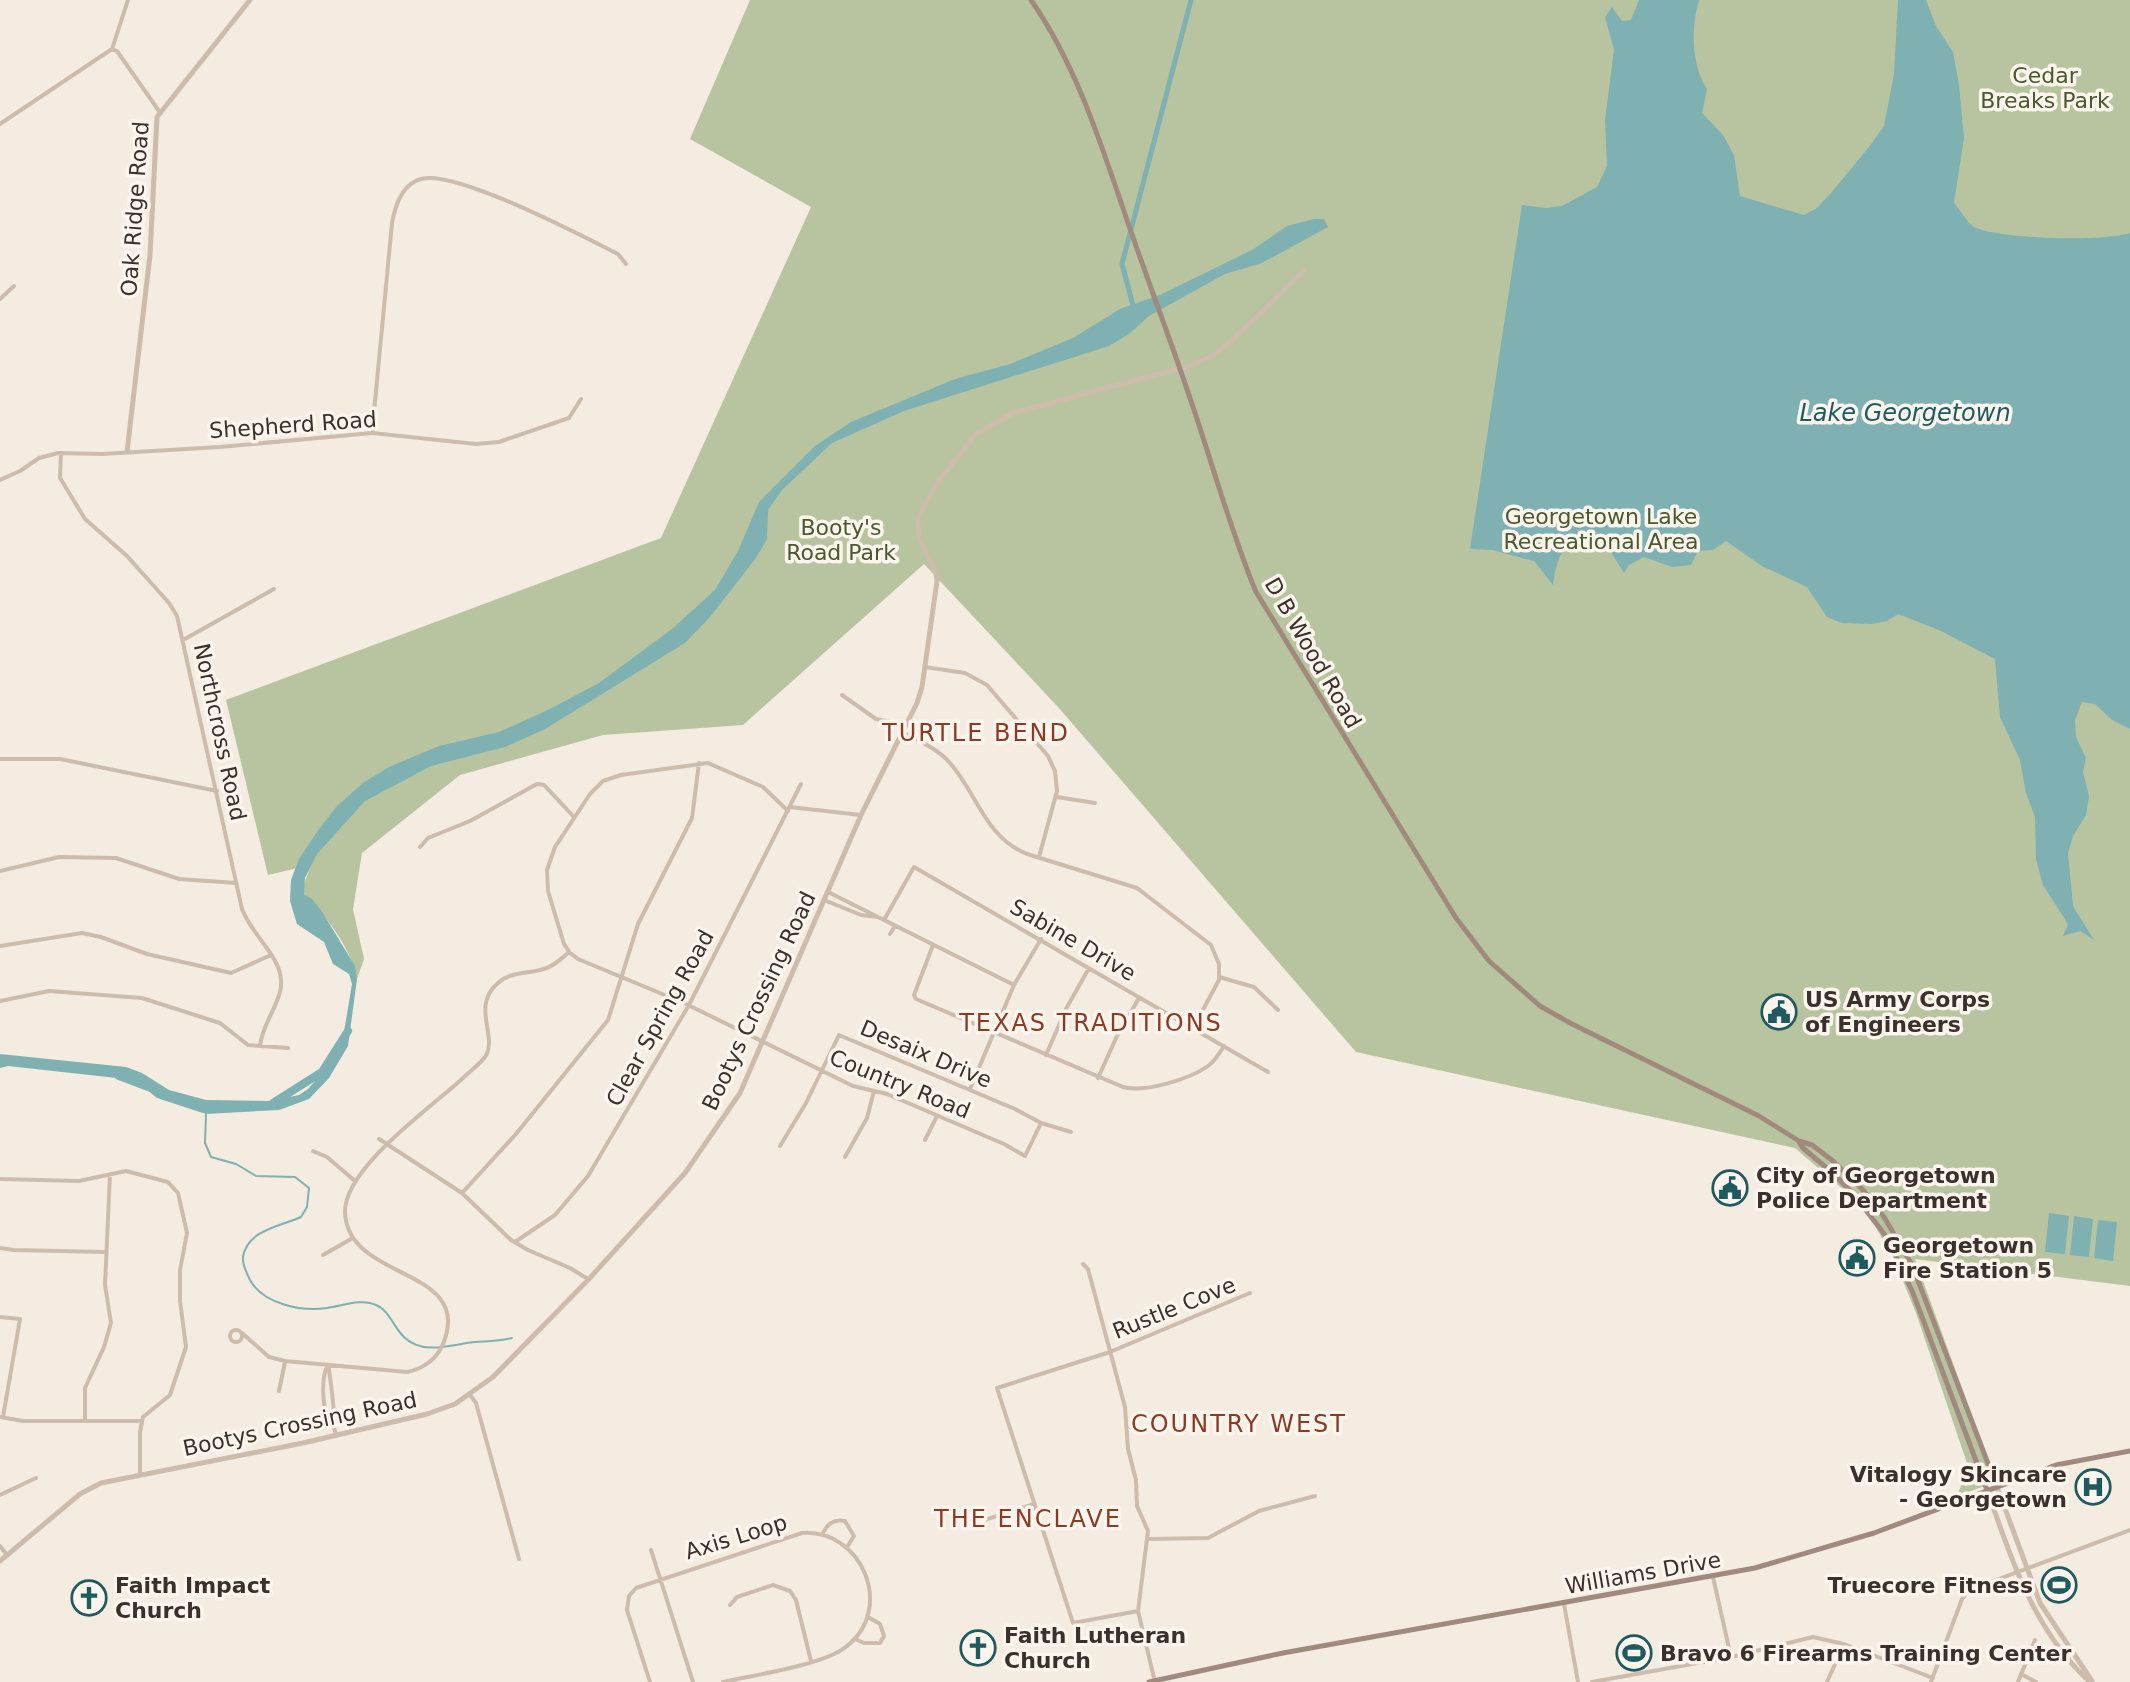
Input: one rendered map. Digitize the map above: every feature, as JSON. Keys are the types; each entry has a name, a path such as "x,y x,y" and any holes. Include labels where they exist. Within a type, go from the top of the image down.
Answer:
{"main road":[{"name":"D B Wood Road","path":"1031,0 1067,61 1117,189 1256,592 1456,918 1489,961 1540,1006 1812,1145 1850,1177 1872,1201 1912,1265 1997,1487"},
{"name":"D B Wood Road","path":"1799,1141 1845,1185 1888,1239 1913,1293 1987,1490"},
{"name":"Williams Drive","path":"1153,1682 1283,1653 1713,1577 1874,1533 2056,1465 2130,1451"}],"street":[{"path":"0,124 112,49 128,0"},
{"name":"Oak Ridge Road","path":"127,452 150,255 159,111 250,0"},
{"path":"112,49 117,51 159,111"},
{"path":"372,433 392,223 399,201 412,182 438,177 486,194 618,254 626,264"},
{"name":"Bootys Crossing Road","path":"0,1561 88,1489 108,1480 337,1436 427,1414 455,1404 493,1377 588,1280 677,1182 706,1146 740,1093 861,815 919,696 937,581 936,572 919,539 918,518 937,483 971,439 986,426 1013,413 1204,360 1230,342 1304,271"},
{"path":"0,299 14,286"},
{"name":"Shepherd Road","path":"0,480 45,455 61,453 220,447 372,433 491,444 569,418 581,399"},
{"name":"Northcross Road","path":"61,453 60,478 85,519 119,548 177,616 245,918 280,968 280,991 260,1046"},
{"path":"183,640 274,589"},
{"path":"925,667 965,673 987,685 1048,756 1055,771 1057,797 1039,857"},
{"path":"842,695 876,719 906,725"},
{"path":"903,732 947,759 999,837 1020,851 1144,892 1212,946 1218,957 1219,977 1214,994 1193,1028"},
{"path":"0,759 62,760 217,791"},
{"path":"242,1333 269,1357 285,1361 407,1372 421,1368 437,1355 448,1325 446,1311 434,1291 423,1282 371,1257 351,1239 345,1206 355,1181 386,1145 485,1057 488,1048 485,1005 494,986 511,975 553,965 569,952 548,891 547,870 555,847 595,788 610,778 699,763 714,765 756,782 789,809 861,815"},
{"path":"462,1193 516,1134 602,1030 611,1013 638,924 692,818 699,763"},
{"path":"420,847 428,838 470,821 539,784 547,787 575,817"},
{"name":"Clear Spring Road","path":"515,1242 555,1215 579,1189 689,1005 801,784"},
{"path":"1057,797 1095,803"},
{"path":"0,871 59,857 117,858 179,879 237,883"},
{"name":"Sabine Drive","path":"884,920 914,867 1268,1072"},
{"path":"828,892 1014,985"},
{"path":"824,900 872,919 878,917"},
{"path":"890,934 895,926"},
{"path":"0,946 82,933 147,954 231,973 271,955"},
{"path":"970,1089 1014,985 1041,939"},
{"path":"933,945 914,995 922,1002 1131,1090 1146,1089 1202,1070 1213,1062 1224,1046"},
{"name":"Country Road","path":"569,952 578,959 689,1005 853,1086 937,1116 1025,1156 1041,1123"},
{"path":"1046,1055 1066,1009 1089,968"},
{"path":"1219,977 1253,986 1278,1010"},
{"path":"0,1001 49,991 142,998 213,1020 248,1045 288,1048"},
{"path":"1098,1078 1139,997"},
{"name":"Desaix Drive","path":"780,1146 839,1035 970,1089 1041,1123 1071,1132"},
{"path":"845,1157 867,1118 874,1091"},
{"path":"925,1140 937,1116"},
{"path":"379,1139 462,1193 515,1242 588,1280"},
{"path":"313,1151 327,1157 355,1181"},
{"path":"0,1179 79,1181 126,1171 171,1184 176,1190 187,1233 180,1270 180,1301 186,1347 170,1395 147,1413 142,1421 140,1473"},
{"path":"85,1421 85,1388 104,1347 111,1323 105,1285 110,1173"},
{"path":"1845,1185 1850,1177"},
{"path":"1888,1239 1896,1236"},
{"path":"323,1255 351,1239"},
{"path":"0,1248 106,1252"},
{"path":"1083,1264 1088,1269 1125,1407 1137,1506 1148,1531 1138,1611 1153,1682"},
{"name":"Rustle Cove","path":"1034,1504 997,1388 1110,1352 1250,1293"},
{"path":"0,1317 20,1319 2,1417 23,1421 142,1421"},
{"path":"279,1391 285,1361"},
{"path":"328,1365 323,1372 323,1384 328,1417 337,1436"},
{"path":"1946,1379 1954,1376"},
{"path":"470,1395 476,1403 519,1559"},
{"path":"0,1495 36,1478"},
{"path":"1997,1487 2026,1568 2050,1621 2091,1682"},
{"path":"1987,1490 2017,1571 2045,1630 2065,1657 2091,1682"},
{"path":"1149,1539 1208,1538 1270,1507 1315,1496"},
{"path":"966,1526 1034,1504 1073,1623 1138,1611"},
{"path":"723,1682 837,1653 855,1639 868,1617 871,1599 862,1566 847,1547 854,1536 845,1521 827,1525 822,1535"},
{"path":"1592,1682 1731,1657 1805,1638 1824,1638 1844,1644 1932,1680 1966,1593 2130,1530"},
{"name":"Axis Loop","path":"650,1682 627,1602 636,1588 790,1536 807,1533 822,1535 847,1547"},
{"path":"0,1546 7,1555"},
{"path":"651,1550 693,1682"},
{"path":"1713,1577 1731,1657"},
{"path":"730,1605 737,1597 773,1585 790,1591 796,1600 811,1661"},
{"path":"1564,1604 1578,1682"},
{"path":"855,1639 871,1645 880,1643 884,1636 880,1624 868,1617"},
{"path":"2018,1682 2035,1640"},
{"path":"1827,1682 1844,1644"},
{"path":"2021,1674 2036,1682"}],"green space":[{"name":"Georgetown Lake Recreational Area","path":"750,0 2130,0 2130,1286 1915,1259 1989,1462 2015,1474 1956,1497 1969,1469 1916,1313 1894,1259 1875,1226 1853,1198 1795,1148 1356,1052 1058,707 924,564 743,725 603,735 460,775 362,853 353,909 364,959 357,979 337,933 304,896 303,887 311,865 268,875 226,700 661,538 811,207 690,139"}],"water":[{"name":"Lake Georgetown","path":"1639,0 1699,0 1694,46 1698,69 1707,89 1702,113 1723,135 1734,155 1740,196 1804,215 1817,208 1884,126 1894,74 1898,0 1926,0 1936,26 1953,52 1964,138 1954,203 1969,222 1986,231 2027,237 2099,238 2130,233 2130,729 2112,720 2095,704 2082,702 2075,720 2076,737 2086,758 2083,772 2089,796 2086,815 2073,836 2068,853 2073,906 2094,940 2080,931 2063,936 2068,924 2043,885 2036,859 2035,817 2026,793 2020,760 2000,717 1995,659 1941,631 1898,614 1887,621 1872,624 1842,623 1827,617 1807,587 1762,566 1726,541 1713,550 1698,551 1691,565 1672,567 1644,557 1629,565 1624,573 1606,544 1573,544 1558,562 1553,585 1534,561 1492,550 1470,549 1522,205 1562,206 1597,187 1607,166 1605,120 1614,50 1605,17 1612,7 1622,21 1631,20"},
{"path":"1324,219 1328,227 1262,263 1225,274 1149,316 1109,346 904,411 832,443 783,489 768,510 767,539 756,558 710,617 685,643 545,729 505,747 431,766 365,801 317,854 305,878 304,895 321,910 355,966 357,979 348,1046 329,1078 309,1099 279,1110 206,1114 157,1098 135,1080 8,1066 0,1068 0,1054 126,1067 169,1090 206,1100 271,1101 299,1095 331,1063 342,1044 352,984 349,974 333,964 324,942 297,924 290,901 291,880 299,859 317,832 336,807 363,783 389,767 439,746 499,732 550,709 599,683 672,629 715,590 738,551 759,502 815,446 851,422 955,379 1010,364 1073,338 1120,309 1160,295 1252,250 1287,226"},
{"path":"2049,1213 2069,1216 2065,1254 2045,1252"},
{"path":"2074,1216 2093,1219 2089,1257 2070,1255"},
{"path":"2098,1220 2117,1222 2113,1261 2094,1258"}],"waterway":[{"path":"1134,309 1122,264 1191,0"},
{"path":"273,1103 322,1072 348,1031"},
{"path":"119,1076 148,1087"},
{"path":"206,1114 205,1143 211,1157 236,1164 256,1176 295,1177 309,1188 307,1207 301,1217 266,1230 246,1248 243,1260 245,1269 250,1280 264,1295 306,1309 370,1303 381,1307 404,1337 420,1346 438,1347 512,1338"}],"place":[{"name":"US Army Corps of Engineers","path":"1779,1012"},
{"name":"City of Georgetown Police Department","path":"1730,1188"},
{"name":"Georgetown Fire Station 5","path":"1857,1258"},
{"name":"Vitalogy Skincare - Georgetown","path":"2093,1487"},
{"name":"Truecore Fitness","path":"2059,1585"},
{"name":"Faith Impact Church","path":"89,1598"},
{"name":"Faith Lutheran Church","path":"978,1648"},
{"name":"Bravo 6 Firearms Training Center","path":"1634,1653"}],"district":[{"name":"TURTLE BEND","path":"976,733"},
{"name":"TEXAS TRADITIONS","path":"1091,1023"},
{"name":"COUNTRY WEST","path":"1239,1424"},
{"name":"THE ENCLAVE","path":"1028,1519"}],"park label":[{"name":"Cedar Breaks Park","path":"2045,88"},
{"name":"Booty's Road Park","path":"841,540"}]}
